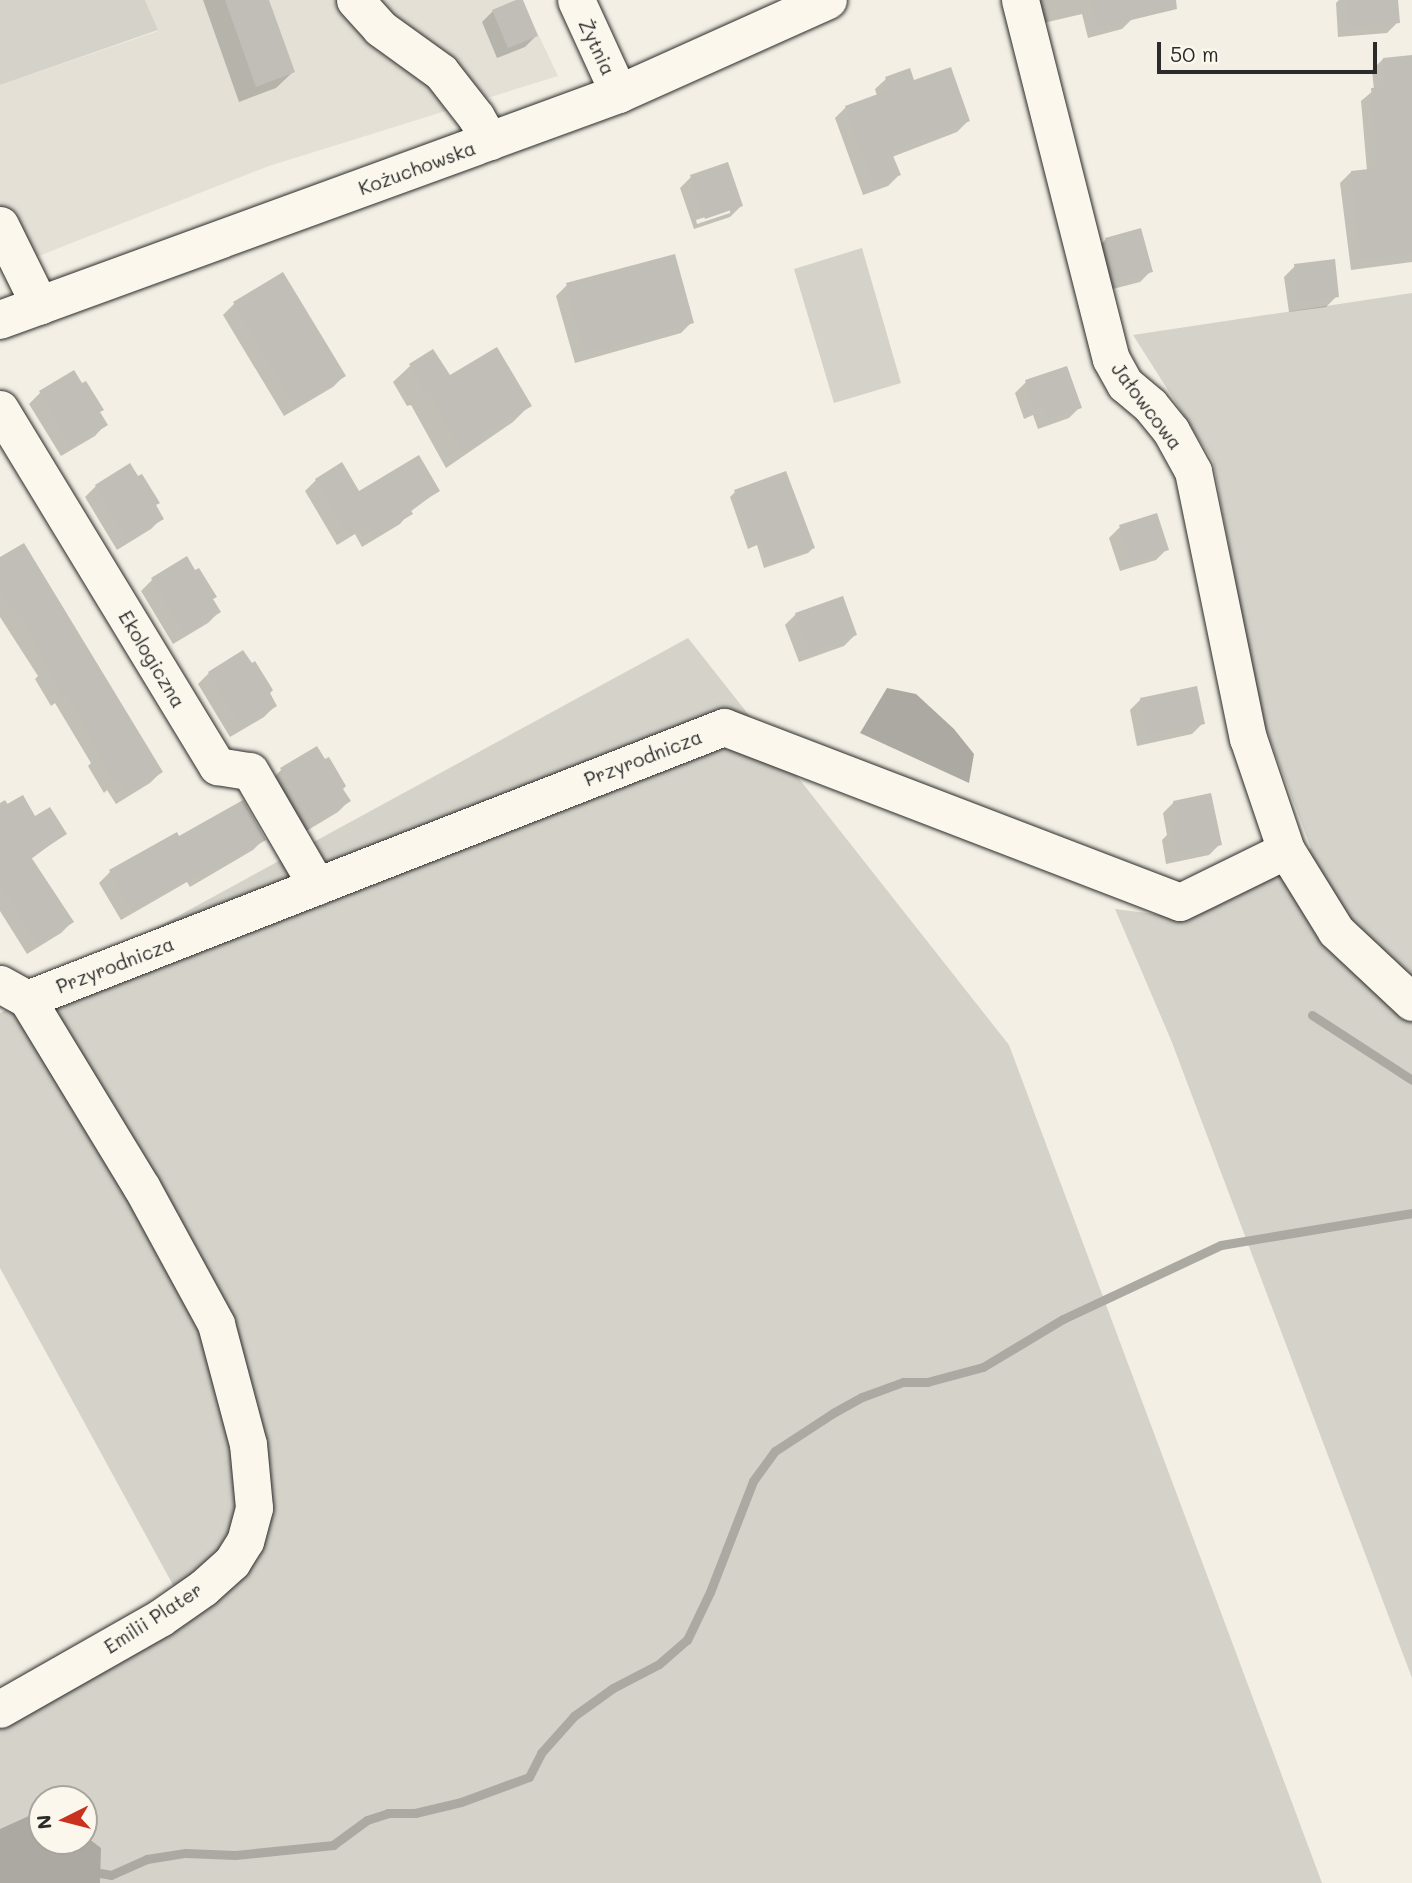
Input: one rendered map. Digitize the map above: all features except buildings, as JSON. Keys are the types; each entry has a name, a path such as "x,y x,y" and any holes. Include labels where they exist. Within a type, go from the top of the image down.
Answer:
{"main road":[{"name":"Kożuchowska","path":"0,320 619,94 776,12 828,0"}],"street":[{"path":"355,0 380,28 441,72 476,117 490,141"},
{"name":"Żytnia","path":"576,0 619,94"},
{"name":"Jałowcowa","path":"1020,0 1111,359 1125,384 1150,405 1171,431 1193,471 1248,738 1286,850 1336,931 1412,1002"},
{"path":"0,225 40,306"},
{"name":"Ekologiczna","path":"0,409 217,766 250,771 317,886"},
{"name":"Przyrodnicza","path":"14,991 317,886 723,727 1180,902 1286,850"},
{"name":"Emilii Plater","path":"0,1709 160,1618 203,1588 232,1562 245,1541 254,1508 248,1444 216,1324 142,1188 14,991"}],"shaded area":[{"path":"0,0 145,0 158,30 0,85"},
{"path":"145,0 522,0 558,76 269,166 0,271 0,85 158,31"},
{"path":"862,248 901,383 834,403 794,269"},
{"path":"1412,293 1412,1678 1171,1040 1115,909 1178,917 1311,848 1260,713 1213,461 1133,335"},
{"path":"688,638 1009,1045 1322,1883 0,1883 0,1728 191,1618 0,1268 0,1013"},
{"path":"887,688 916,694 954,729 974,754 969,783 860,733"},
{"path":"28,1816 28,1855 98,1855 98,1846 101,1848 100,1883 0,1883 0,1829"}],"waterway":[{"path":"1312,1015 1412,1080"},
{"path":"100,1873 111,1875 147,1859 186,1853 235,1855 333,1845 367,1820 388,1813 415,1813 461,1802 529,1777 541,1753 574,1716 613,1688 659,1664 687,1640 710,1592 753,1481 775,1451 833,1413 862,1397 903,1382 927,1382 983,1367 1063,1319 1221,1245 1412,1213"}]}
